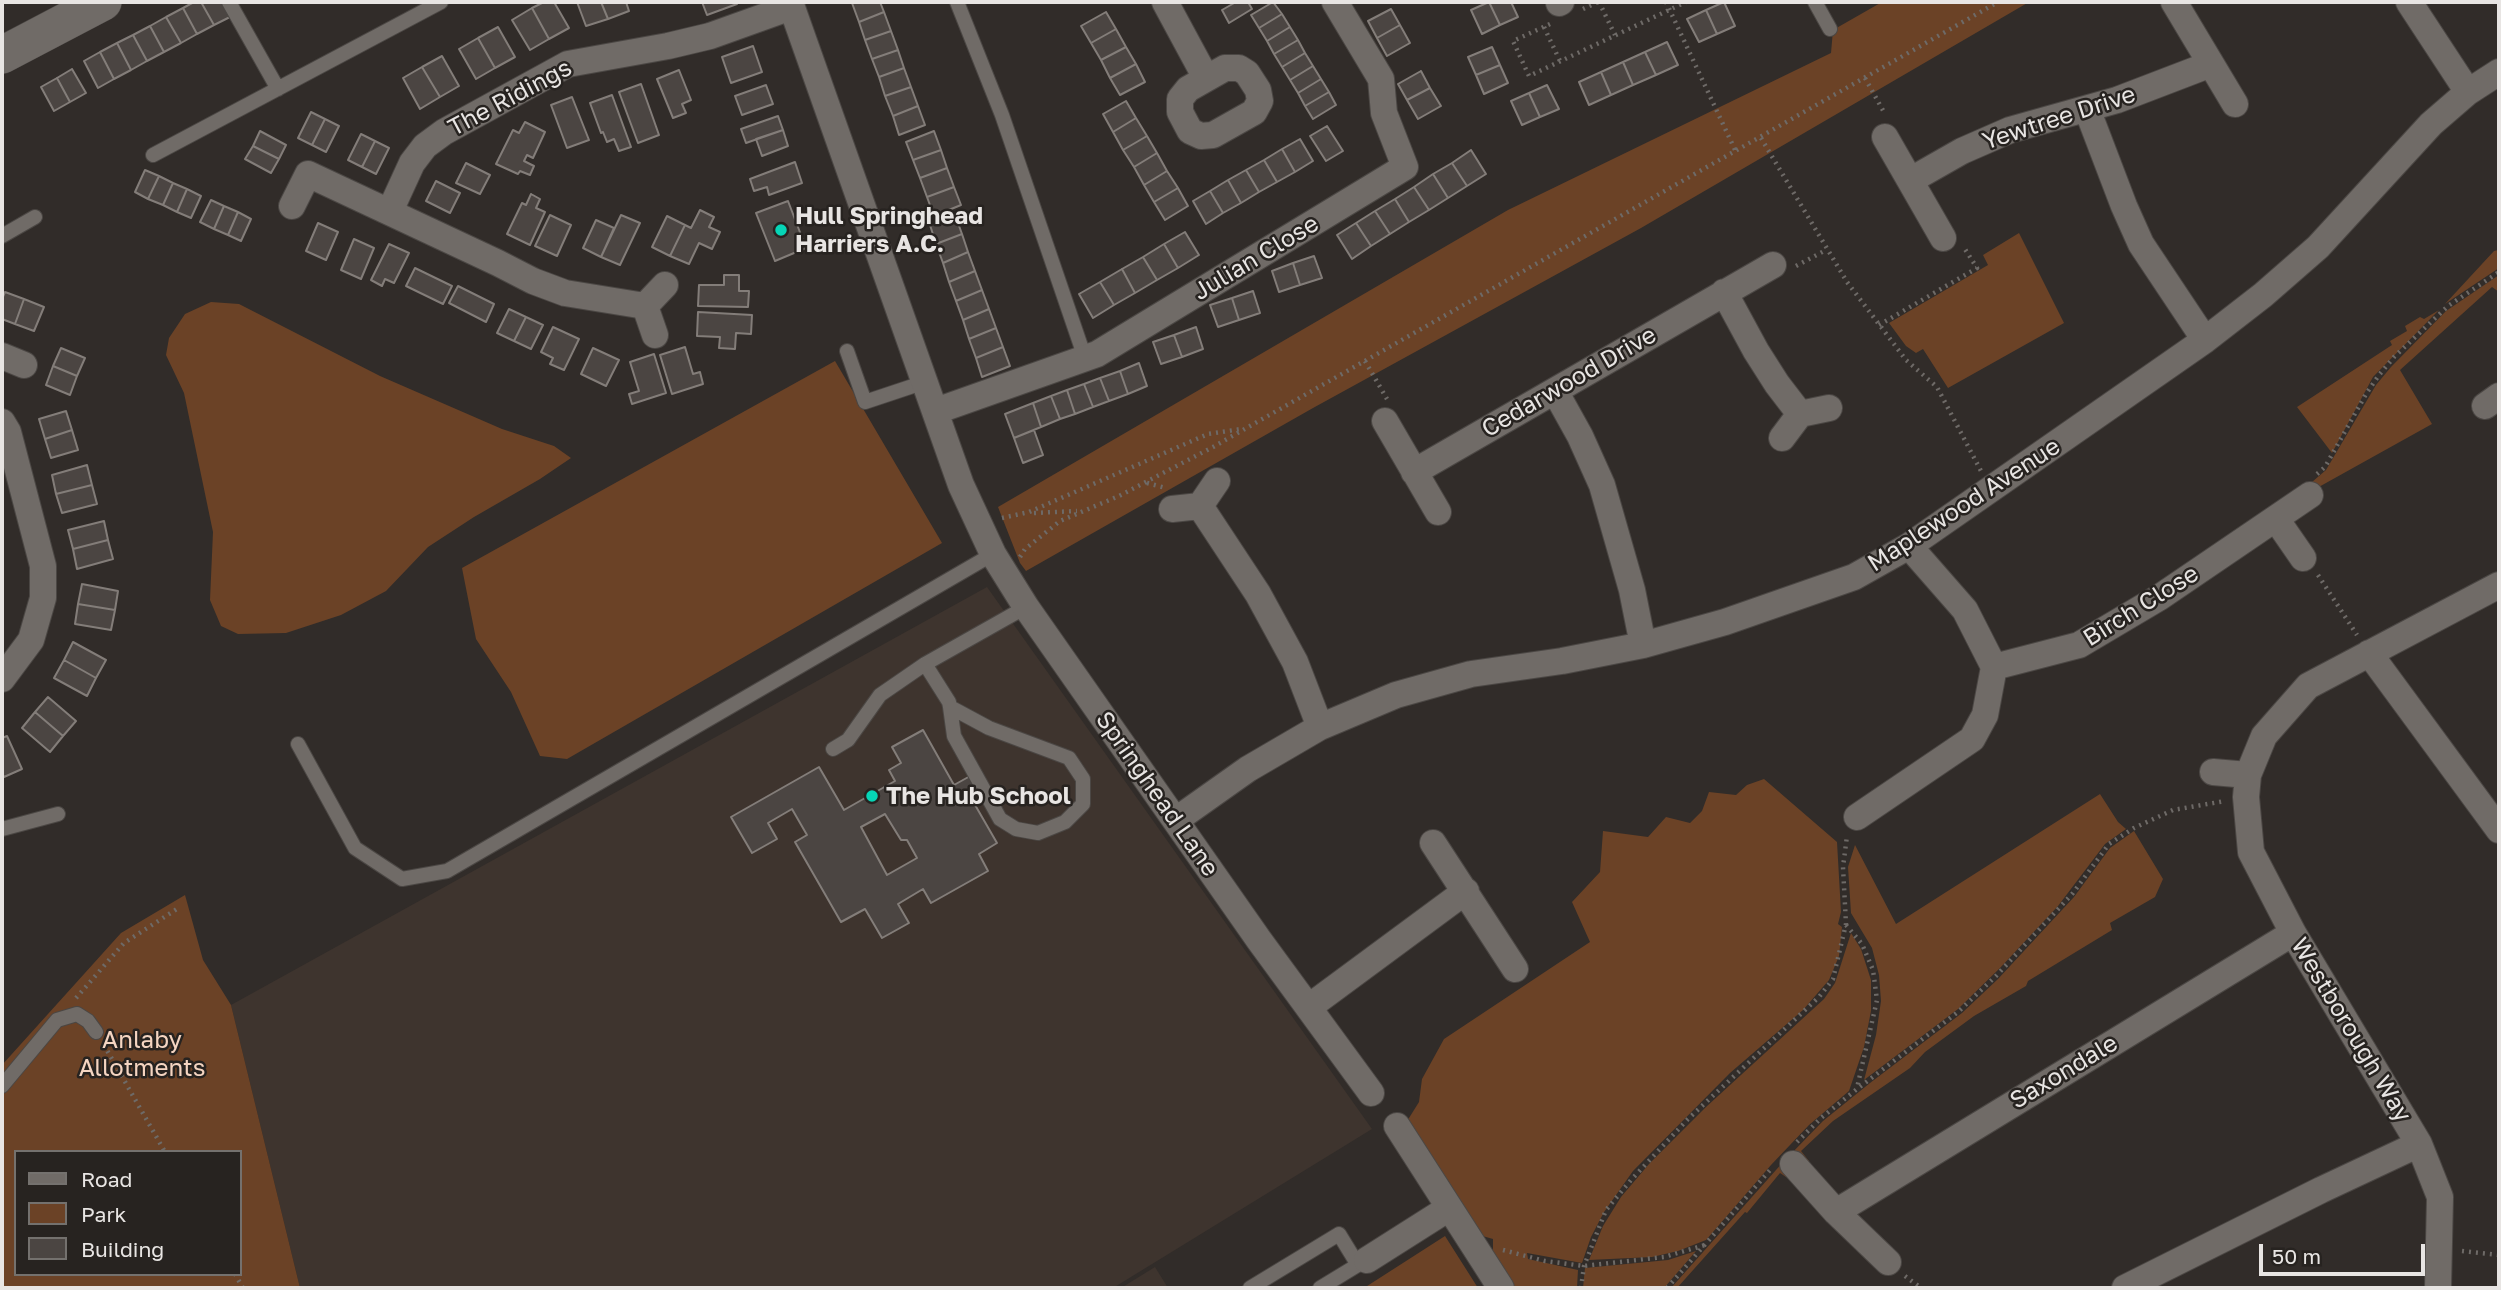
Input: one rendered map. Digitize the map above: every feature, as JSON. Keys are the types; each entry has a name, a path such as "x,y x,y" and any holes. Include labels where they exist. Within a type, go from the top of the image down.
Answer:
{"street":[{"path":"2,55 103,2"},
{"path":"1165,2 1206,78"},
{"name":"Julian Close","path":"936,411 1086,358 1121,340 1405,167 1384,113 1381,79 1335,2"},
{"path":"2174,2 2235,104"},
{"path":"2409,2 2468,92"},
{"name":"The Ridings","path":"390,211 412,163 425,146 444,132 568,64 710,36 790,4"},
{"name":"Springhead Lane","path":"790,4 961,485 993,554 1006,578 1259,940 1371,1093"},
{"name":"Yewtree Drive","path":"1911,180 1962,151 2010,130 2087,109 2211,64"},
{"name":"Maplewood Avenue","path":"1176,820 1248,769 1320,726 1396,695 1471,674 1643,645 1725,622 1854,577 1909,546 2205,340 2263,295 2318,247 2431,124 2468,92 2499,72"},
{"path":"2087,109 2123,206 2141,244 2205,340"},
{"path":"1885,137 1943,238"},
{"path":"292,206 308,174 554,289 599,300 645,306"},
{"name":"Cedarwood Drive","path":"1414,472 1773,265"},
{"path":"645,306 665,285"},
{"path":"1724,292 1756,351 1800,414"},
{"path":"645,306 655,335"},
{"path":"1555,390 1602,485 1632,590 1643,645"},
{"path":"1782,438 1800,414 1829,408"},
{"path":"1385,421 1438,512"},
{"path":"2,422 8,432 43,566 43,598 31,640 2,679"},
{"path":"1172,509 1200,506 1217,481"},
{"name":"Birch Close","path":"1994,667 2079,645 2160,597 2309,495"},
{"path":"1200,506 1258,594 1289,651 1320,726"},
{"path":"2276,519 2303,558"},
{"path":"1857,817 1972,739 1985,715 1994,667 1965,610 1909,546"},
{"name":"Westborough Way","path":"2438,1288 2440,1197 2419,1144 2292,933 2251,852 2247,786 2264,736 2308,686 2499,584"},
{"path":"2370,653 2499,830"},
{"path":"2213,772 2247,786"},
{"path":"1433,843 1515,969"},
{"path":"1309,1007 1466,891"},
{"name":"Saxondale","path":"1836,1212 2292,933"},
{"path":"1397,1126 1501,1288"},
{"path":"2125,1288 2321,1189 2419,1144"},
{"path":"1789,1160 1836,1212 1888,1262"},
{"path":"1363,1262 1449,1208"}],"lane":[{"path":"229,2 278,89"},
{"path":"153,155 441,2"},
{"path":"957,2 1002,115 1086,358"},
{"path":"1815,2 1830,29"},
{"path":"2,236 35,217"},
{"path":"847,351 865,402 925,382"},
{"path":"298,744 355,848 402,878 447,871 993,554"},
{"path":"833,749 848,740 880,695 925,664 1026,607"},
{"path":"925,664 949,702 954,736 1000,818 1016,829 1038,833 1066,822 1083,804 1083,779 1069,758 989,728 950,707"},
{"path":"2,829 58,814"},
{"path":"2,1086 57,1020 77,1014 88,1021 96,1032"},
{"path":"1250,1288 1339,1234 1363,1262 1320,1288"}],"path":[{"path":"1599,2 1615,35"},
{"path":"1666,2 1736,152"},
{"path":"1558,9 1544,27 1513,41 1529,76 1686,2"},
{"path":"1006,578 1025,549 1060,521 1145,483 1247,428 1998,2"},
{"path":"1544,27 1560,61"},
{"path":"1865,78 1894,128 1885,137"},
{"path":"1761,138 1847,282 1906,360 1937,387 1992,490"},
{"path":"1879,325 1977,268 1959,240 1943,238"},
{"path":"1773,265 1784,273 1826,250"},
{"path":"2309,495 2307,482 2325,467 2379,375 2448,306 2499,272"},
{"path":"1365,361 1394,412 1385,421"},
{"path":"977,522 1029,512 1208,434 1247,428"},
{"path":"1029,512 1081,510"},
{"path":"2303,558 2312,564 2370,653"},
{"path":"1667,1288 1705,1245 1789,1160 1821,1118 1958,1012 1996,976 2073,893 2109,844 2134,828 2172,810 2247,786"},
{"path":"1581,1288 1584,1266 1606,1210 1696,1112 1819,997 1833,979 1846,925 1843,867 1848,832 1857,817"},
{"path":"57,1020 124,943 180,907"},
{"path":"1846,925 1862,944 1873,970 1877,1000 1857,1089"},
{"path":"96,1032 164,1150"},
{"path":"1472,1242 1545,1261 1584,1266 1664,1257 1705,1245"},
{"path":"2440,1250 2499,1255"}],"shaded area":[{"name":"The Hub School","path":"987,587 1372,1129 1113,1288 300,1288 231,1005"},
{"path":"1155,1267 1168,1288 1121,1288"}],"green space":[{"path":"1882,2 2029,2 1641,228 1313,408 1026,571 1020,563 998,507 1508,210 1831,53 1833,30"},
{"path":"2019,233 2064,323 1948,388 1923,349 1916,353 1906,346 1889,323 1988,265 1983,255"},
{"path":"2499,243 2499,268 2445,304 2494,251 2498,250"},
{"path":"2499,275 2499,292 2492,287 2400,370 2432,424 2317,488 2312,482 2326,470 2376,385 2391,367 2446,311"},
{"path":"211,302 239,304 380,376 502,429 554,446 571,458 428,547 386,591 341,615 286,633 238,634 221,626 210,600 213,532 184,393 166,355 169,338 185,314"},
{"path":"2439,310 2373,377 2332,453 2297,407 2392,345 2390,341 2407,331 2405,326"},
{"path":"835,361 942,543 567,759 540,756 511,692 476,639 462,568"},
{"path":"1764,779 1837,842 1841,912 1838,924 1842,927 1839,956 1829,980 1803,1010 1730,1073 1633,1171 1604,1212 1582,1263 1527,1253 1528,1259 1578,1270 1577,1288 1515,1288 1493,1255 1493,1239 1472,1233 1404,1126 1419,1102 1422,1079 1444,1039 1590,942 1572,902 1600,872 1603,831 1648,837 1666,817 1690,823 1702,811 1709,792 1736,795 1747,785"},
{"path":"2100,794 2118,822 2126,829 2105,844 2058,906 1958,1009 1864,1080 1876,1035 1881,1001 1879,975 1872,948 1851,913 1848,867 1855,845 1896,924"},
{"path":"2134,831 2163,879 2155,897 2110,923 2112,930 1974,1016 1925,1052 1910,1068 1833,1121 1801,1151 1809,1161 1802,1168 1789,1156 1823,1121 1962,1013 1998,979 2074,897 2110,848"},
{"name":"Anlaby Allotments","path":"185,895 203,960 231,1005 300,1288 2,1288 2,1065 121,933"},
{"path":"1851,933 1861,949 1871,980 1871,1011 1864,1047 1849,1091 1809,1125 1706,1240 1652,1257 1589,1260 1603,1226 1621,1197 1649,1164 1706,1107 1824,999 1835,983"},
{"path":"1784,1161 1793,1170 1786,1177 1780,1173 1747,1213 1745,1212 1677,1288 1671,1288"},
{"path":"1445,1236 1478,1288 1364,1288"},
{"path":"1696,1251 1664,1288 1583,1288 1585,1268 1668,1260"}],"building":[{"path":"194,2 201,2 214,25 197,34 183,8"},
{"path":"201,2 222,2 230,17 214,25"},
{"path":"544,2 554,2 569,28 549,39 532,8"},
{"path":"577,2 601,2 608,19 586,26"},
{"path":"601,2 626,2 629,11 608,19"},
{"path":"702,2 736,2 737,4 707,15"},
{"path":"880,2 884,12 859,22 852,3"},
{"path":"1236,2 1248,2 1252,9 1229,23 1222,10"},
{"path":"1273,2 1282,14 1259,28 1251,15"},
{"path":"1489,2 1511,2 1518,17 1500,25"},
{"path":"1489,2 1500,25 1482,34 1471,10"},
{"path":"1724,2 1735,26 1717,34 1706,10"},
{"path":"183,8 197,34 181,43 166,17"},
{"path":"532,8 549,39 530,50 512,20"},
{"path":"1391,9 1400,25 1377,38 1368,21"},
{"path":"1706,10 1717,34 1699,42 1687,19"},
{"path":"884,12 891,31 865,40 859,22"},
{"path":"1106,12 1116,29 1091,43 1081,26"},
{"path":"1282,14 1290,27 1267,41 1259,28"},
{"path":"166,17 181,43 164,52 150,26"},
{"path":"1400,25 1410,43 1387,56 1377,38"},
{"path":"150,26 164,52 147,61 133,35"},
{"path":"498,27 515,57 495,68 478,38"},
{"path":"1290,27 1298,40 1274,54 1267,41"},
{"path":"1116,29 1126,47 1101,60 1091,43"},
{"path":"891,31 898,50 872,59 865,40"},
{"path":"133,35 147,61 131,70 117,43"},
{"path":"478,38 495,68 476,79 459,49"},
{"path":"1298,40 1305,53 1282,67 1274,54"},
{"path":"1667,42 1678,65 1656,75 1645,52"},
{"path":"117,43 131,70 114,79 100,52"},
{"path":"753,46 762,72 731,83 722,57"},
{"path":"1126,47 1136,64 1110,78 1101,60"},
{"path":"1492,47 1500,65 1476,75 1468,57"},
{"path":"898,50 904,68 879,77 872,59"},
{"path":"100,52 114,79 98,88 84,61"},
{"path":"1645,52 1656,75 1633,85 1623,62"},
{"path":"1305,53 1313,66 1290,80 1282,67"},
{"path":"442,56 459,86 440,97 422,67"},
{"path":"1623,62 1633,85 1611,95 1601,72"},
{"path":"1136,64 1145,82 1120,95 1110,78"},
{"path":"1500,65 1508,83 1484,94 1476,75"},
{"path":"1313,66 1321,79 1298,93 1290,80"},
{"path":"422,67 440,97 420,109 403,78"},
{"path":"904,68 911,87 885,96 879,77"},
{"path":"72,69 86,93 70,102 57,78"},
{"path":"679,70 691,100 682,104 686,113 673,118 657,79"},
{"path":"1421,71 1430,88 1407,100 1398,84"},
{"path":"1601,72 1611,95 1589,105 1579,82"},
{"path":"57,78 70,102 54,111 41,87"},
{"path":"1321,79 1329,92 1305,106 1298,93"},
{"path":"641,84 659,135 638,143 619,92"},
{"path":"766,85 773,104 742,115 735,96"},
{"path":"1547,85 1559,109 1540,117 1529,93"},
{"path":"911,87 918,106 893,116 885,96"},
{"path":"1430,88 1441,106 1418,119 1407,100"},
{"path":"1329,92 1336,105 1313,119 1305,106"},
{"path":"1529,93 1540,117 1522,125 1511,101"},
{"path":"612,95 631,147 619,151 614,139 607,142 603,132 601,133 590,103"},
{"path":"572,97 589,140 567,148 551,105"},
{"path":"1126,101 1136,118 1113,132 1103,114"},
{"path":"918,106 925,125 899,135 893,116"},
{"path":"311,112 325,119 312,145 298,138"},
{"path":"778,116 783,130 746,143 741,129"},
{"path":"1136,118 1147,136 1123,150 1113,132"},
{"path":"325,119 339,126 326,152 312,145"},
{"path":"525,122 545,132 533,158 527,155 524,161 534,166 530,175 520,171 518,174 496,164 513,130 519,133"},
{"path":"1327,126 1343,151 1326,161 1310,136"},
{"path":"783,130 788,146 762,156 756,139"},
{"path":"260,131 286,145 279,159 253,146"},
{"path":"934,131 941,150 913,160 906,142"},
{"path":"361,134 375,141 362,167 348,160"},
{"path":"1147,136 1157,153 1134,167 1123,150"},
{"path":"1300,139 1313,161 1295,172 1282,149"},
{"path":"375,141 389,148 376,174 362,167"},
{"path":"253,146 279,159 271,173 245,159"},
{"path":"1282,149 1295,172 1277,182 1264,160"},
{"path":"941,150 947,168 920,178 913,160"},
{"path":"1471,150 1486,174 1467,186 1452,163"},
{"path":"1157,153 1167,171 1144,185 1134,167"},
{"path":"1264,160 1277,182 1259,192 1246,170"},
{"path":"795,162 802,183 769,195 767,187 754,191 750,179"},
{"path":"466,163 490,175 480,194 456,183"},
{"path":"1452,163 1467,186 1448,198 1433,174"},
{"path":"947,168 954,187 927,197 920,178"},
{"path":"145,170 159,176 148,199 135,192"},
{"path":"1246,170 1259,192 1241,203 1228,180"},
{"path":"1167,171 1178,188 1154,202 1144,185"},
{"path":"1433,174 1448,198 1429,210 1414,187"},
{"path":"159,176 173,183 163,205 148,199"},
{"path":"1228,180 1241,203 1223,213 1210,191"},
{"path":"436,181 460,193 450,213 426,201"},
{"path":"173,183 187,189 177,212 163,205"},
{"path":"954,187 961,205 934,216 927,197"},
{"path":"1414,187 1429,210 1409,222 1395,199"},
{"path":"1178,188 1188,206 1165,220 1154,202"},
{"path":"187,189 201,196 191,218 177,212"},
{"path":"1210,191 1223,213 1206,224 1193,201"},
{"path":"531,194 540,199 536,208 545,212 530,245 507,234 522,203 526,205"},
{"path":"1395,199 1409,222 1390,234 1375,211"},
{"path":"211,200 224,206 214,229 200,222"},
{"name":"Hull Springhead Harriers A.C.","path":"788,201 806,248 775,261 756,213"},
{"path":"224,206 238,212 228,235 214,229"},
{"path":"700,210 714,217 709,227 720,232 712,249 699,243 689,264 670,256 685,225 691,228"},
{"path":"1375,211 1390,234 1371,246 1356,223"},
{"path":"238,212 251,219 241,241 228,235"},
{"path":"550,215 571,225 557,256 535,246"},
{"path":"621,215 640,223 620,265 601,257"},
{"path":"955,215 962,234 936,244 930,225"},
{"path":"667,216 685,225 670,256 652,247"},
{"path":"596,220 614,228 601,257 583,248"},
{"path":"318,223 338,232 326,260 306,251"},
{"path":"1356,223 1371,246 1352,259 1337,235"},
{"path":"1185,232 1199,255 1178,268 1164,244"},
{"path":"962,234 968,252 943,263 936,244"},
{"path":"354,239 374,248 361,279 341,270"},
{"path":"389,244 409,253 394,283 385,279 382,286 371,280"},
{"path":"1164,244 1178,268 1157,280 1143,257"},
{"path":"968,252 975,271 949,282 943,263"},
{"path":"1314,256 1322,278 1300,285 1293,263"},
{"path":"1143,257 1157,280 1135,293 1122,269"},
{"path":"1293,263 1300,285 1279,292 1272,271"},
{"path":"415,268 452,286 443,304 406,286"},
{"path":"1122,269 1135,293 1114,305 1100,282"},
{"path":"975,271 982,290 956,301 949,282"},
{"path":"724,275 739,275 739,291 749,291 748,307 698,306 699,285 724,285"},
{"path":"1100,282 1114,305 1093,318 1079,294"},
{"path":"458,286 494,304 486,322 449,303"},
{"path":"982,290 989,309 963,320 956,301"},
{"path":"1253,291 1260,313 1239,320 1232,298"},
{"path":"5,292 24,299 15,324 2,319 2,299"},
{"path":"1232,298 1239,320 1218,327 1210,305"},
{"path":"24,299 44,307 34,331 15,324"},
{"path":"509,309 526,317 514,341 497,333"},
{"path":"989,309 996,328 969,339 963,320"},
{"path":"698,312 752,315 751,334 736,333 735,349 719,348 720,337 697,336"},
{"path":"526,317 543,325 531,349 514,341"},
{"path":"553,327 579,339 564,370 550,364 553,358 541,352"},
{"path":"1196,327 1203,349 1182,357 1174,335"},
{"path":"996,328 1003,347 976,358 969,339"},
{"path":"1174,335 1182,357 1161,364 1153,342"},
{"path":"685,347 693,374 700,372 703,384 672,394 660,355"},
{"path":"1003,347 1010,366 982,377 976,358"},
{"path":"61,348 85,358 77,376 53,366"},
{"path":"593,348 619,360 606,386 581,374"},
{"path":"654,354 666,393 632,404 629,394 639,391 630,362"},
{"path":"1139,363 1147,386 1128,394 1120,371"},
{"path":"53,366 77,376 70,395 46,385"},
{"path":"1120,371 1128,394 1109,401 1100,378"},
{"path":"1100,378 1109,401 1093,407 1084,384"},
{"path":"1084,384 1093,407 1075,414 1067,390"},
{"path":"1067,390 1075,414 1060,419 1051,396"},
{"path":"1051,396 1060,419 1041,427 1033,403"},
{"path":"1033,403 1041,427 1014,438 1005,414"},
{"path":"66,411 72,430 45,439 39,419"},
{"path":"72,430 78,450 51,458 45,439"},
{"path":"1034,430 1043,455 1023,463 1014,438"},
{"path":"87,465 92,485 56,494 52,475"},
{"path":"92,485 97,504 62,513 56,494"},
{"path":"104,521 108,540 73,549 68,530"},
{"path":"108,540 113,559 77,569 73,549"},
{"path":"82,584 118,591 115,610 78,604"},
{"path":"78,604 115,610 111,630 75,624"},
{"path":"73,642 106,660 96,678 64,660"},
{"path":"64,660 96,678 87,696 54,678"},
{"path":"48,697 76,721 63,736 35,712"},
{"path":"35,712 63,736 50,752 22,728"},
{"path":"923,730 954,785 972,775 978,785 967,791 997,843 979,854 988,871 931,903 923,889 898,904 909,923 882,938 865,909 841,922 795,842 807,835 792,809 768,823 777,839 752,853 731,817 819,767 844,810 895,781 889,770 901,763 892,747","holes":["885,814 901,840 907,840 917,858 887,875 861,827"]},
{"path":"7,736 22,769 4,777 2,738"}],"place":[{"name":"Hull Springhead Harriers A.C.","path":"781,230"},
{"name":"The Hub School","path":"872,796"}]}
